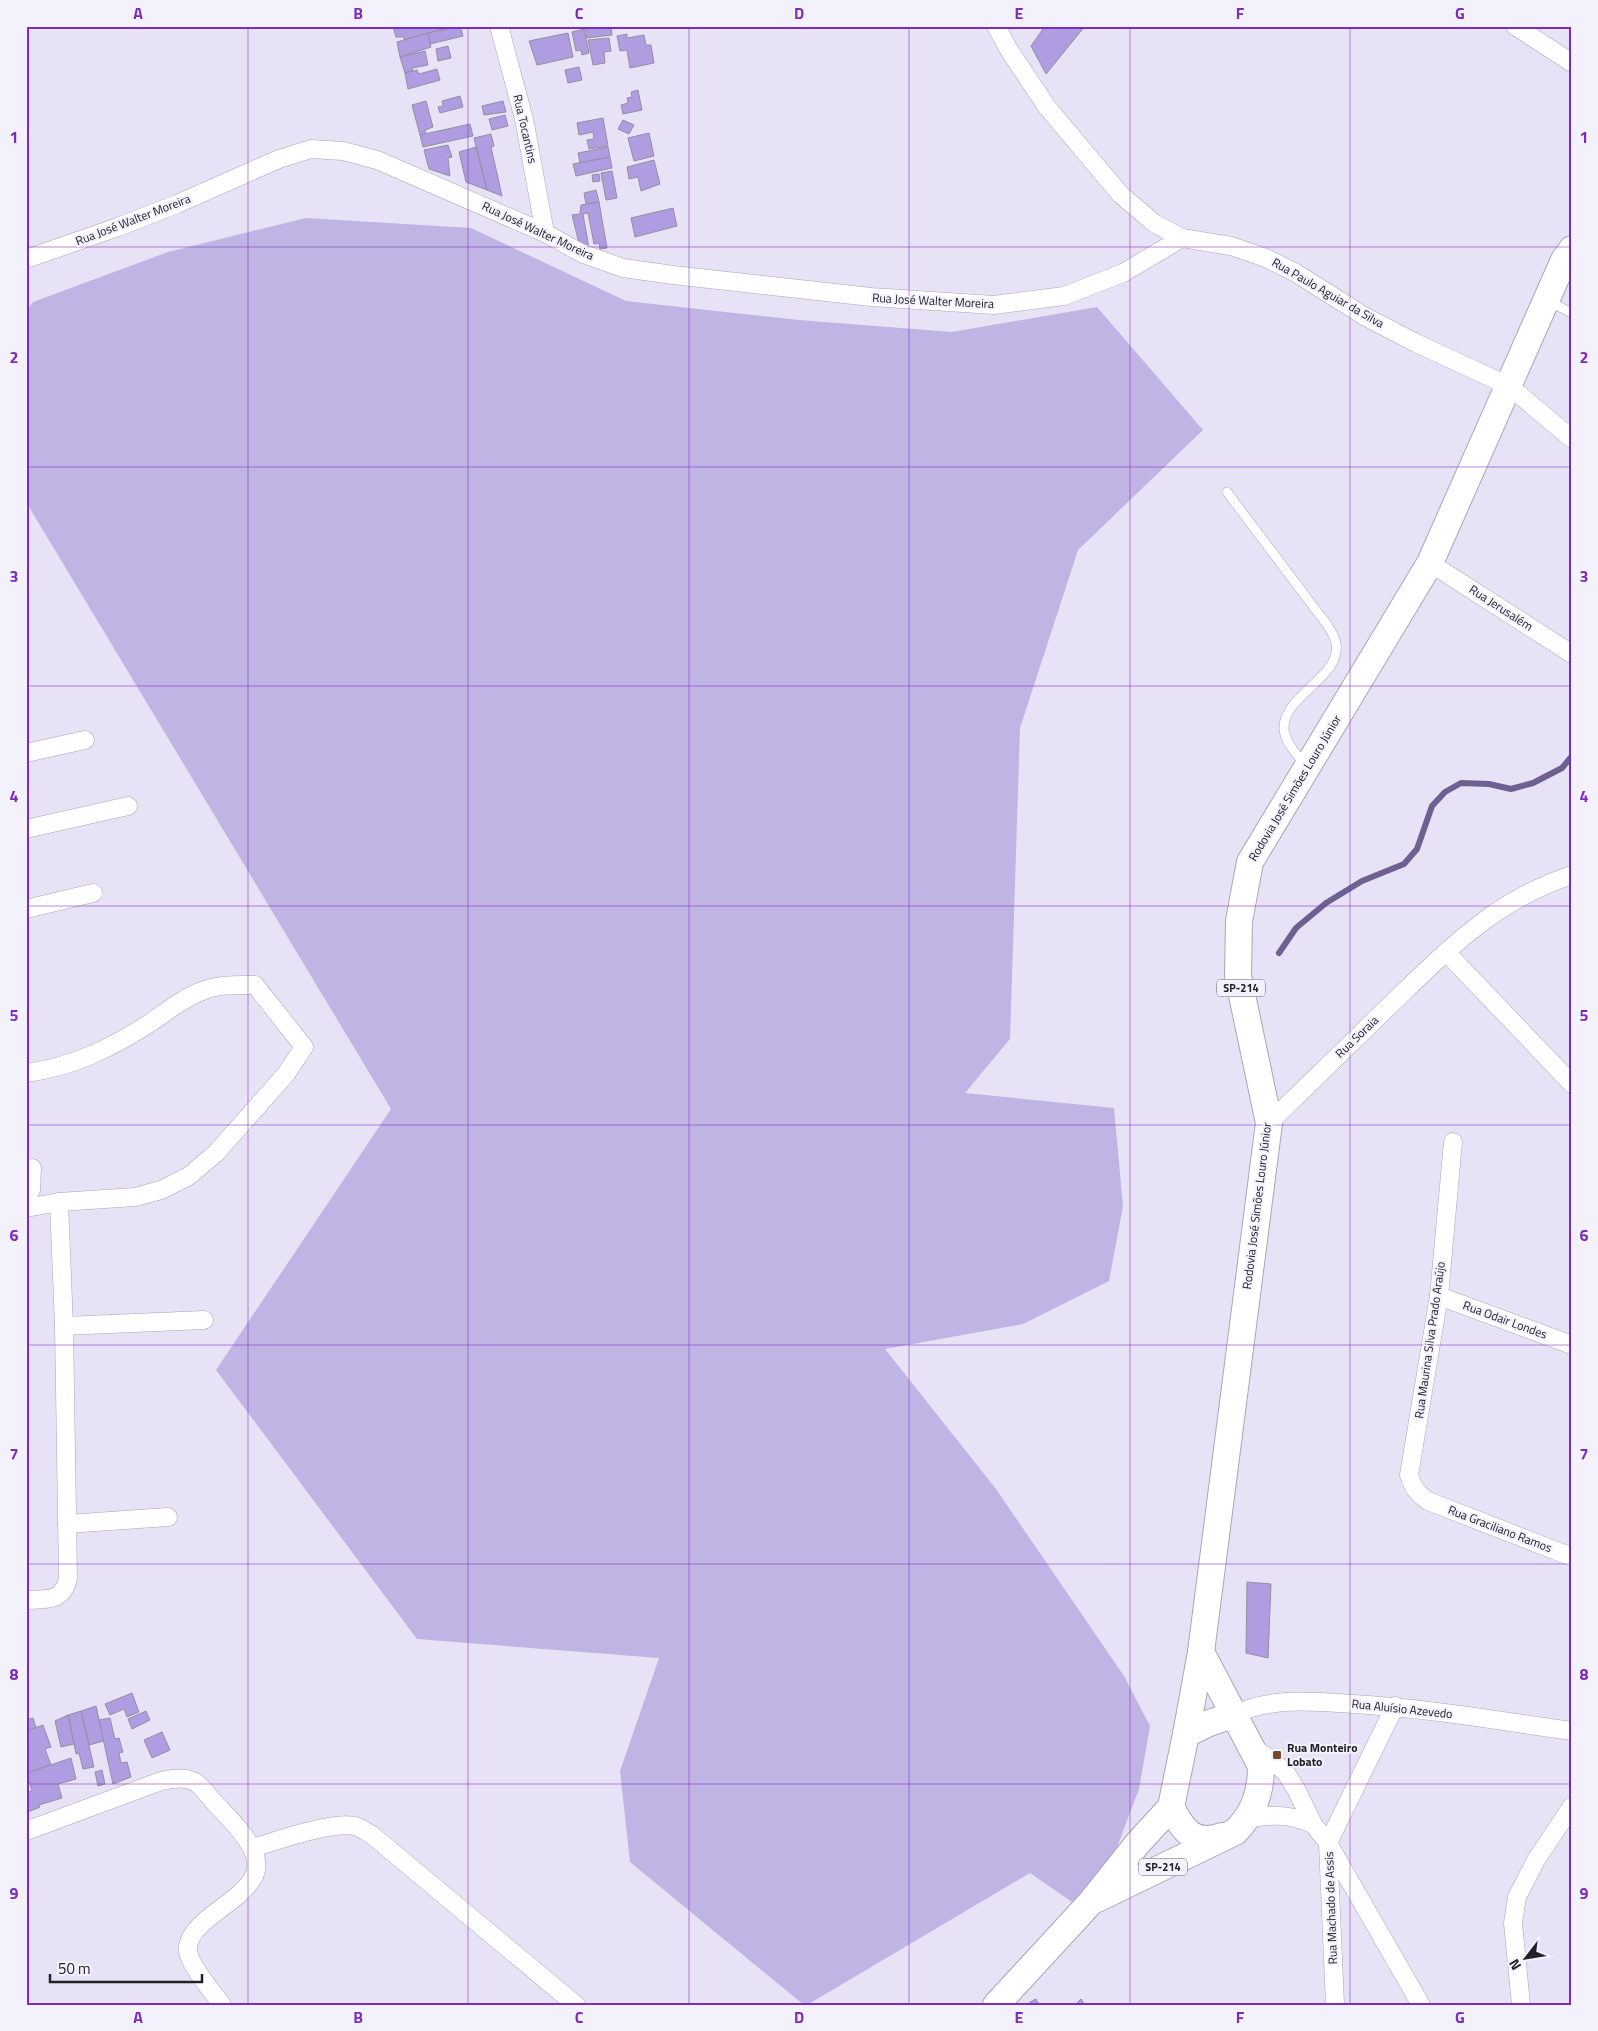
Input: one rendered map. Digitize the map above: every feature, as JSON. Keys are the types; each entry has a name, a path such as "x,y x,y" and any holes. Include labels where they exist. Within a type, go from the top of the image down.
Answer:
{"main road":[{"name":"Rodovia José Simões Louro Júnior","path":"1171,1807 1201,1652 1269,1123 1238,976 1239,921 1250,862 1430,562 1525,352 1564,260 1572,249"},
{"name":"Rodovia José Simões Louro Júnior","path":"1525,352 1563,308 1572,260"},
{"path":"1171,1807 1188,1834 1200,1839 1215,1838 1241,1826 1256,1803 1261,1784 1261,1766 1252,1746 1233,1715 1201,1652"},
{"path":"1186,1734 1209,1723 1233,1715"},
{"name":"SP-214","path":"996,2005 1091,1902 1171,1807"},
{"name":"SP-214","path":"1091,1902 1241,1826"}],"street":[{"name":"Rua Tocantins","path":"499,26 524,119 545,233"},
{"name":"Rua Paulo Aguiar da Silva","path":"996,26 1009,50 1047,107 1120,194 1154,223 1182,238 1231,246 1266,258 1296,273 1364,316 1416,343 1509,386"},
{"path":"1515,26 1572,63"},
{"name":"Rua José Walter Moreira","path":"26,259 126,224 178,204 279,159 311,150 343,151 377,160 545,233 581,253 623,268 870,297 994,306 1064,296 1124,273 1182,238"},
{"path":"1509,386 1572,439"},
{"name":"Rua Jerusalém","path":"1430,562 1572,654"},
{"path":"26,753 86,740"},
{"path":"26,829 128,806"},
{"name":"Rua Soraia","path":"1269,1123 1446,952 1481,922 1514,899 1548,883 1572,876"},
{"path":"26,909 94,893"},
{"path":"1446,952 1572,1084"},
{"path":"26,1073 95,1056 126,1039 201,991 239,984 255,985 304,1047 286,1074 216,1153 189,1176 161,1190 135,1197 59,1202 26,1208"},
{"name":"Rua Maurina Silva Prado Araújo","path":"1428,1501 1412,1487 1409,1475 1439,1296 1453,1142"},
{"path":"26,1198 31,1190 32,1168"},
{"path":"26,1600 54,1598 66,1589 68,1578 64,1326 59,1202"},
{"name":"Rua Odair Londes","path":"1439,1296 1572,1345"},
{"path":"64,1326 204,1320"},
{"name":"Rua Graciliano Ramos","path":"1428,1501 1572,1557"},
{"path":"67,1524 168,1517"},
{"name":"Rua Aluísio Azevedo","path":"1233,1715 1255,1707 1296,1700 1395,1706 1572,1731"},
{"name":"Rua Machado de Assis","path":"1335,2005 1328,1843 1395,1706"},
{"path":"1252,1746 1286,1773 1313,1824 1328,1843 1421,2005"},
{"path":"26,1831 161,1781 180,1778 195,1782 240,1830 252,1848 256,1864 254,1877 245,1890 207,1919 190,1940 187,1948 190,1960 222,2005"},
{"path":"1521,2005 1513,1923 1517,1897 1536,1860 1572,1806"},
{"path":"1241,1826 1282,1815 1296,1817 1313,1824"},
{"path":"252,1848 324,1829 344,1825 356,1826 372,1835 576,2005"}],"lane":[{"path":"1227,492 1328,626 1336,644 1334,662 1290,709 1284,728 1288,743 1306,768"}],"shaded area":[{"path":"306,218 471,228 626,301 799,320 952,332 1097,307 1203,430 1078,550 1020,728 1010,1039 965,1093 1114,1108 1123,1206 1109,1281 1023,1324 885,1349 996,1489 1124,1676 1150,1726 1139,1789 1111,1863 1075,1904 1030,1873 807,2005 804,2005 630,1862 620,1771 659,1658 417,1639 216,1370 391,1109 26,502 26,311 33,302 168,252"}],"building":[{"path":"393,26 449,26 449,28 404,40 404,37 396,37"},
{"path":"460,26 463,36 430,44 428,33"},
{"path":"585,26 611,26 612,35 587,38"},
{"path":"1045,26 1085,26 1046,74 1031,46"},
{"path":"584,29 589,53 582,55 581,50 576,51 572,32"},
{"path":"428,33 431,47 400,57 397,42"},
{"path":"568,33 573,57 537,65 529,41"},
{"path":"627,34 627,38 644,35 646,45 651,45 654,63 630,68 627,50 620,51 617,36"},
{"path":"609,38 611,51 604,52 605,63 593,65 588,40"},
{"path":"448,46 451,58 438,61 436,49"},
{"path":"425,51 428,65 412,68 413,71 405,73 400,57"},
{"path":"579,67 582,80 568,83 565,70"},
{"path":"437,69 440,80 408,89 405,73 417,70 419,74"},
{"path":"638,90 642,110 623,114 621,105 628,103 627,98 632,97 631,92"},
{"path":"460,96 463,107 440,113 438,107 443,106 442,101"},
{"path":"426,101 433,127 425,130 426,134 420,135 412,105"},
{"path":"503,101 506,112 484,115 482,106"},
{"path":"505,115 508,126 492,130 489,119"},
{"path":"603,118 608,146 589,149 587,140 594,139 593,132 579,135 577,123"},
{"path":"623,120 634,125 629,134 618,129"},
{"path":"470,124 473,136 423,147 420,135"},
{"path":"649,133 654,156 634,161 628,138"},
{"path":"491,134 494,146 491,147 502,196 487,190 474,138"},
{"path":"448,145 452,157 448,158 450,176 429,169 424,150"},
{"path":"476,147 487,190 466,182 459,152"},
{"path":"608,147 610,157 580,163 578,153"},
{"path":"610,157 612,168 576,176 573,164"},
{"path":"654,160 660,184 641,191 638,177 629,179 627,167"},
{"path":"612,171 617,198 606,200 601,173"},
{"path":"599,174 600,181 593,182 592,175"},
{"path":"596,190 599,202 586,204 584,193"},
{"path":"599,202 607,248 600,249 599,243 594,244 588,213 583,214 589,248 579,243 572,215 580,214 581,205"},
{"path":"673,208 677,226 635,237 631,218"},
{"path":"1247,1582 1271,1584 1268,1658 1246,1653"},
{"path":"132,1693 139,1712 127,1717 124,1709 110,1715 105,1704"},
{"path":"96,1706 104,1741 89,1745 81,1711"},
{"path":"81,1711 94,1767 83,1769 79,1753 76,1754 68,1715"},
{"path":"146,1711 150,1720 132,1729 128,1719"},
{"path":"68,1715 74,1744 61,1747 55,1721"},
{"path":"33,1718 36,1728 26,1731 26,1720"},
{"path":"110,1718 115,1739 119,1738 123,1752 119,1753 121,1763 127,1762 131,1777 113,1784 99,1720"},
{"path":"43,1725 51,1747 45,1749 51,1765 27,1773 26,1731"},
{"path":"162,1732 170,1750 152,1758 144,1740"},
{"path":"71,1758 76,1779 58,1784 62,1798 39,1805 40,1807 28,1812 26,1792 32,1791 27,1773"},
{"path":"102,1770 105,1784 98,1786 95,1772"},
{"path":"1036,1999 1039,2005 1027,2005 1030,2002"},
{"path":"1081,1999 1085,2005 1075,2005"}],"waterway":[{"path":"1279,953 1296,928 1326,903 1362,881 1404,864 1417,849 1432,806 1445,792 1461,783 1489,784 1511,789 1533,783 1562,768 1572,756"}],"place":[{"name":"Rua Monteiro Lobato","path":"1277,1755"}]}
